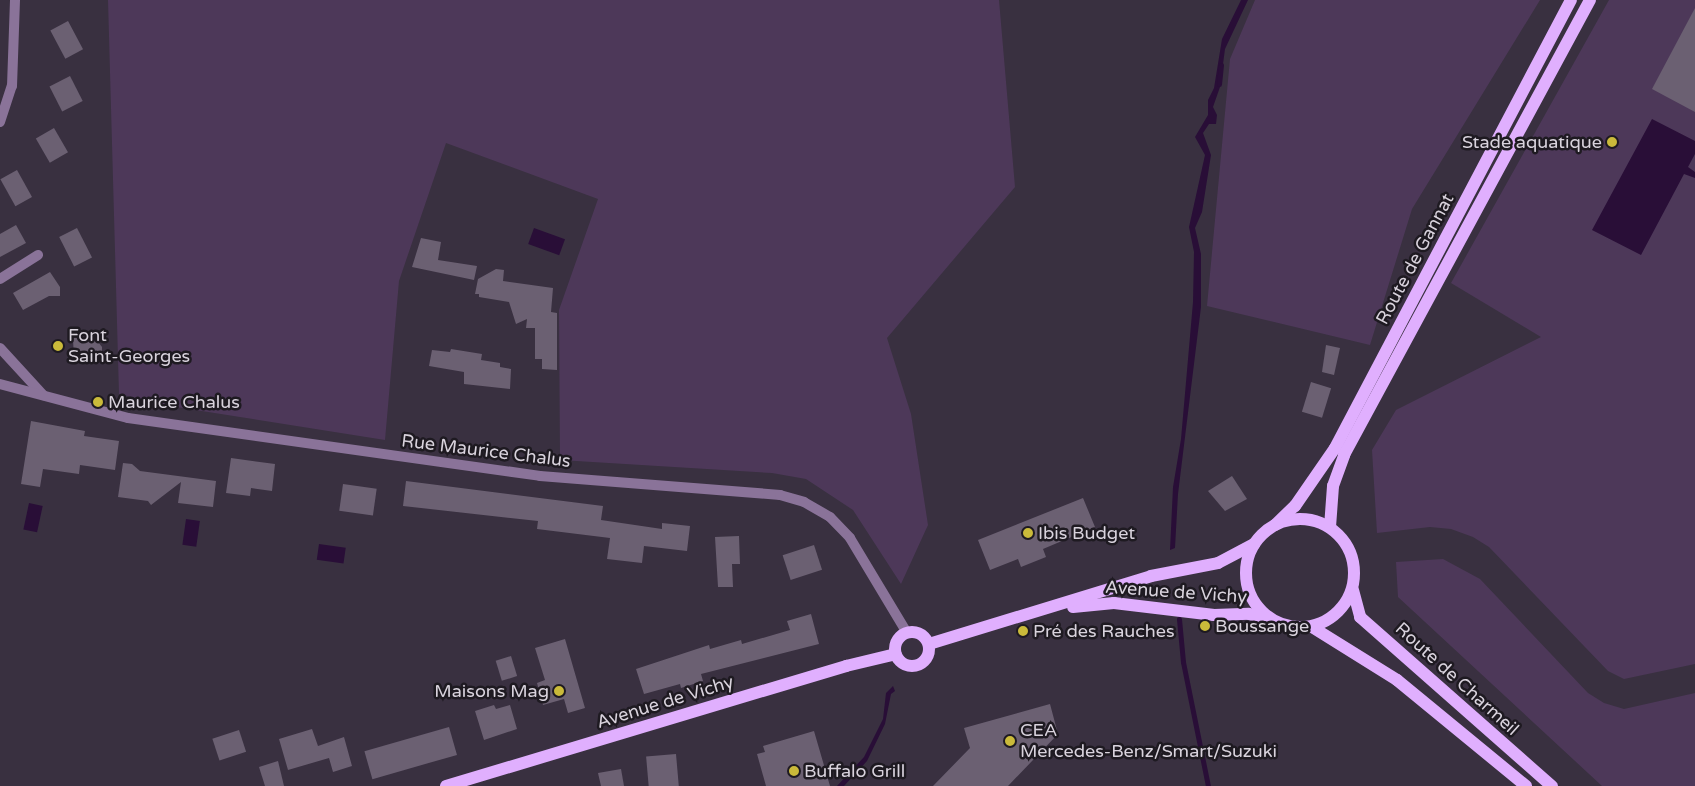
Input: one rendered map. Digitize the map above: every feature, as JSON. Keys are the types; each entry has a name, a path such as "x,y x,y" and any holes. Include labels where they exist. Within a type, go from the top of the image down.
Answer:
{"main road":[{"name":"Route de Gannat","path":"1275,524 1295,506 1335,448 1571,0"},
{"name":"Route de Gannat","path":"1330,527 1333,486 1344,455 1590,0"},
{"path":"1303,518 1330,527 1341,536 1352,555 1355,576 1353,590 1337,614 1312,627 1284,626 1271,619 1252,598 1247,585 1248,556 1254,544 1275,524 1303,518"},
{"name":"Avenue de Vichy","path":"929,644 1151,576 1218,562 1254,544"},
{"name":"Route de Charmeil","path":"1353,590 1360,617 1552,786"},
{"name":"Avenue de Vichy","path":"1048,609 1114,603 1214,615 1249,614 1271,619"},
{"name":"Route de Charmeil","path":"1312,627 1397,680 1526,786"},
{"path":"907,633 920,634 929,644 927,658 917,666 904,665 896,654 897,641 907,633"},
{"name":"Avenue de Vichy","path":"446,786 846,666 896,654"}],"street":[{"path":"0,122 12,86 15,0"},
{"path":"0,278 38,255"},
{"path":"0,348 43,395"},
{"name":"Rue Maurice Chalus","path":"0,384 128,418 540,476 780,495 804,502 830,517 843,531 907,633"}],"shaded area":[{"path":"108,0 999,0 1015,187 887,338 911,414 928,525 901,584 853,510 806,479 772,473 560,460 559,310 598,199 446,143 399,281 385,440 170,406 119,394"},
{"path":"1241,0 1248,0 1225,49 1220,87 1213,107 1217,115 1216,124 1209,124 1203,133 1211,155 1202,212 1195,228 1201,254 1201,307 1178,494 1175,548 1170,550 1173,487 1181,439 1193,302 1194,252 1189,227 1205,155 1195,137 1208,115 1208,100 1214,88 1222,39"},
{"path":"1255,0 1540,0 1412,209 1370,345 1207,306 1230,59"},
{"path":"1609,0 1695,0 1695,664 1624,679 1608,671 1489,547 1473,537 1451,529 1430,527 1377,533 1372,450 1396,410 1541,337 1451,283"},
{"path":"1652,119 1695,141 1695,154 1688,167 1695,172 1695,178 1684,174 1641,255 1592,230"},
{"path":"534,228 565,239 559,255 528,244"},
{"path":"29,503 43,506 37,532 23,529"},
{"path":"186,519 200,521 196,547 182,545"},
{"path":"319,544 346,548 344,564 317,560"},
{"path":"1443,559 1480,579 1588,693 1604,703 1624,709 1695,693 1695,786 1602,786 1398,597 1396,562"},
{"path":"893,686 895,691 891,694 885,724 867,761 844,786 837,786 864,757 883,719 886,693"}],"building":[{"path":"1695,8 1695,112 1652,89"},
{"path":"68,21 83,49 65,59 50,30"},
{"path":"70,76 83,101 62,111 50,86"},
{"path":"54,128 68,152 50,163 36,138"},
{"path":"17,170 32,197 15,206 0,179"},
{"path":"16,225 26,243 0,257 0,234"},
{"path":"77,228 92,257 74,266 59,237"},
{"path":"421,238 441,242 438,260 477,266 474,280 412,267"},
{"path":"496,269 504,270 503,281 553,288 551,312 557,313 557,370 542,369 542,359 535,359 535,328 526,328 527,319 516,324 509,302 479,297 479,294 475,294 478,279"},
{"path":"50,272 60,287 60,296 49,296 23,310 13,293"},
{"path":"73,338 95,338 102,347 102,360 74,361"},
{"path":"1326,345 1340,348 1334,375 1322,372"},
{"path":"451,349 482,354 481,360 500,363 500,367 511,369 510,389 464,384 464,372 429,366 432,350 450,352"},
{"path":"1311,382 1331,388 1322,418 1302,412"},
{"path":"31,421 85,431 84,436 119,441 115,470 80,465 79,474 43,469 40,487 21,484"},
{"path":"231,458 275,464 272,491 251,488 250,496 226,493"},
{"path":"123,463 132,464 140,471 216,481 213,507 178,503 181,482 151,505 148,501 118,497"},
{"path":"1232,476 1247,499 1225,511 1208,491"},
{"path":"406,481 603,506 601,520 662,529 662,523 690,526 687,551 644,546 642,563 607,559 610,538 537,529 538,521 403,506"},
{"path":"343,484 377,489 373,515 339,511"},
{"name":"Ibis Budget","path":"1083,498 1095,527 1043,549 1046,557 1021,567 1018,559 990,570 978,540"},
{"path":"739,536 740,564 732,564 733,587 718,587 715,537"},
{"path":"814,545 822,570 791,580 783,555"},
{"path":"811,614 819,644 701,674 703,681 681,688 680,684 644,694 636,669 709,645 710,649 741,640 742,644 790,630 787,621"},
{"path":"565,639 585,708 568,713 564,699 543,705 537,683 545,680 535,648"},
{"path":"511,656 517,676 502,681 496,661"},
{"name":"CEA Mercedes-Benz/Smart/Suzuki","path":"1050,704 1058,734 1008,786 933,786 970,748 964,728"},
{"path":"494,705 496,709 510,705 517,729 484,740 475,711"},
{"path":"449,727 457,755 372,779 364,751"},
{"path":"312,729 318,746 344,737 352,766 333,772 329,758 288,770 279,739"},
{"path":"239,730 246,752 219,761 212,739"},
{"name":"Buffalo Grill","path":"814,731 830,786 766,786 757,754 765,752 763,746"},
{"path":"676,754 679,786 649,786 646,757"},
{"path":"278,761 284,786 265,786 259,767"},
{"path":"621,769 624,786 601,786 598,773"}],"waterway":[{"path":"1219,84 1221,65"},
{"path":"1179,619 1183,662 1208,786"}],"place":[{"name":"Stade aquatique","path":"1612,142"},
{"name":"Font Saint-Georges","path":"58,346"},
{"name":"Maurice Chalus","path":"98,402"},
{"name":"Ibis Budget","path":"1028,533"},
{"name":"Boussange","path":"1205,626"},
{"name":"Pré des Rauches","path":"1023,631"},
{"name":"Maisons Mag","path":"559,691"},
{"name":"CEA Mercedes-Benz/Smart/Suzuki","path":"1010,741"},
{"name":"Buffalo Grill","path":"794,771"}]}
